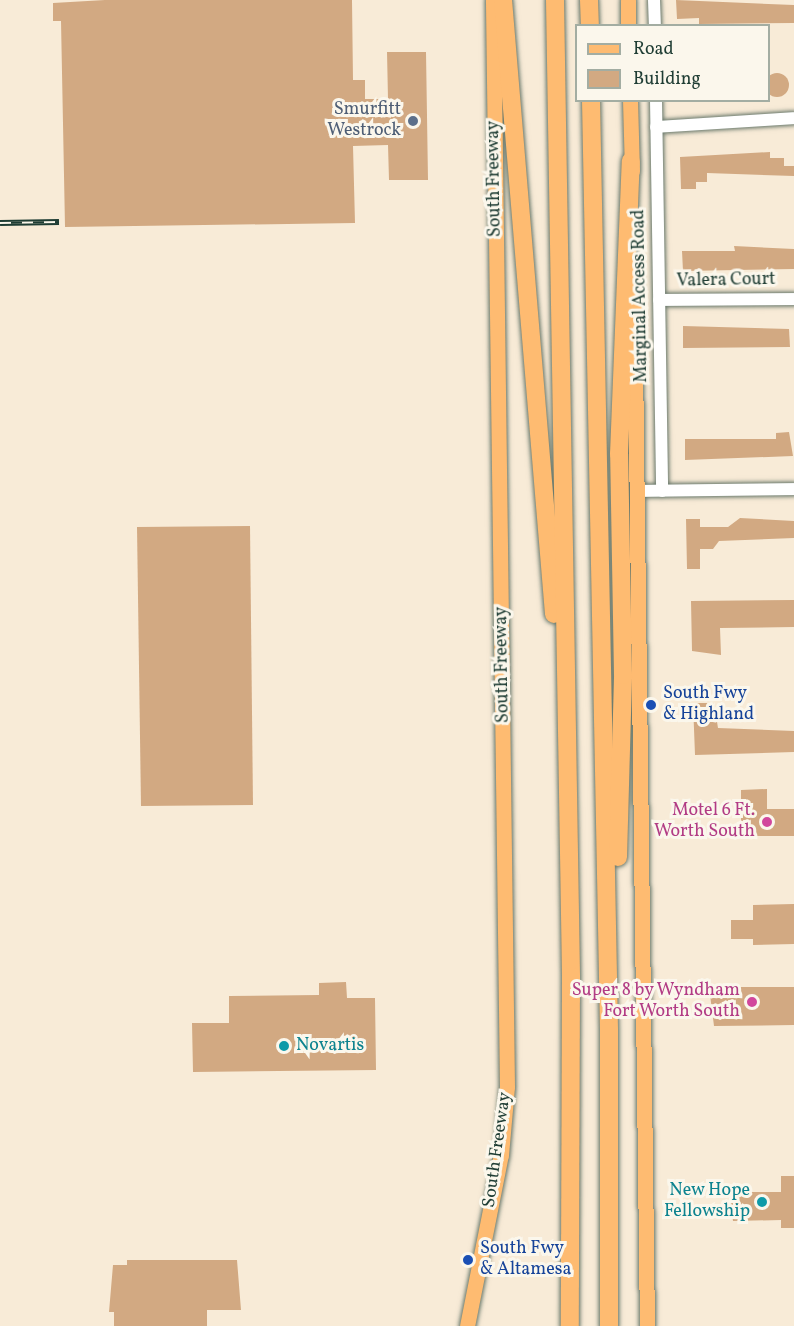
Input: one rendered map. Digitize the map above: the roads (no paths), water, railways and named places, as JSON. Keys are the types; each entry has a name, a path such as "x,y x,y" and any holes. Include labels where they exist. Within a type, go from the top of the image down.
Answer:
{"highway":[{"path":"503,0 569,804"},
{"path":"555,0 569,804 570,1326"},
{"path":"589,0 590,24"},
{"path":"591,102 609,1030 609,1326"},
{"path":"609,1030 621,1007 619,454 632,161"}],"main road":[{"name":"South Freeway","path":"467,1326 501,1155 507,1087 493,0"},
{"path":"628,0 628,24"},
{"path":"630,102 638,491 647,1326"}],"street":[{"path":"654,0 655,24"},
{"name":"Marginal Access Road","path":"656,102 662,491"},
{"path":"656,127 794,118"},
{"name":"Valera Court","path":"659,300 794,299"},
{"path":"638,491 794,489"}],"railway":[{"path":"0,223 59,222"}],"place":[{"name":"Smurfitt Westrock","path":"413,121"},
{"name":"South Fwy & Highland","path":"651,705"},
{"name":"Motel 6 Ft. Worth South","path":"767,822"},
{"name":"Super 8 by Wyndham Fort Worth South","path":"752,1002"},
{"name":"Novartis","path":"284,1046"},
{"name":"New Hope Fellowship","path":"762,1202"},
{"name":"South Fwy & Altamesa","path":"468,1260"}]}
